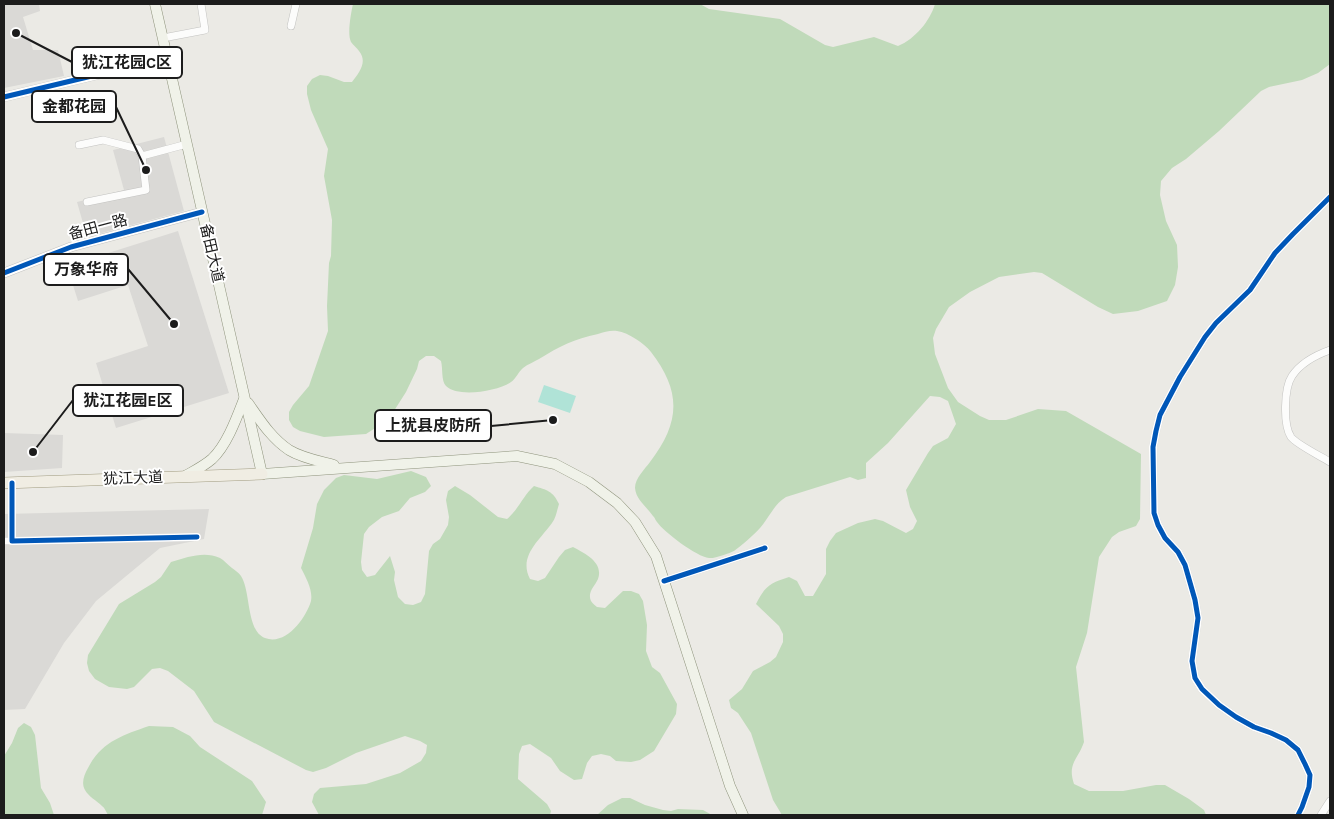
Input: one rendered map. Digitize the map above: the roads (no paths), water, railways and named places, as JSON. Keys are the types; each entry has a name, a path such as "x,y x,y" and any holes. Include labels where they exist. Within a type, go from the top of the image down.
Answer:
{"main road":[{"name":"备田大道","path":"155,4 262,474"},
{"path":"244,398 261,423 275,439 291,450 313,460 343,468"},
{"path":"185,476 213,458 235,423 244,398"},
{"path":"262,474 517,456 555,464 589,482 617,503 629,515 656,556 730,786 743,815"},
{"name":"犹江大道","path":"8,483 262,474"}],"street":[{"path":"163,38 205,30 201,4"},
{"path":"291,26 296,4"},
{"path":"4,97 167,58"},
{"path":"79,145 103,140 138,149 142,156 146,190 87,202"},
{"path":"142,156 187,144"},
{"path":"1298,815 1309,787 1310,775 1298,750 1286,740 1254,727 1236,717 1219,705 1202,689 1195,678 1192,661 1198,618 1195,600 1178,552 1165,538 1154,513 1153,447 1160,415 1180,377 1205,337 1216,323 1250,290 1281,247 1330,197"},
{"name":"备田一路","path":"4,273 71,247 202,212"},
{"path":"1330,350 1300,366 1291,377 1285,411 1286,427 1292,438 1330,462"},
{"path":"8,483 12,541"},
{"path":"4,541 197,537"},
{"path":"664,580 766,548"},
{"path":"1321,815 1330,801"}],"place":[{"name":"犹江花园C区","path":"16,33"},
{"name":"金都花园","path":"146,170"},
{"name":"万象华府","path":"174,324"},
{"name":"上犹县皮防所","path":"553,420"},
{"name":"犹江花园E区","path":"33,452"}]}
